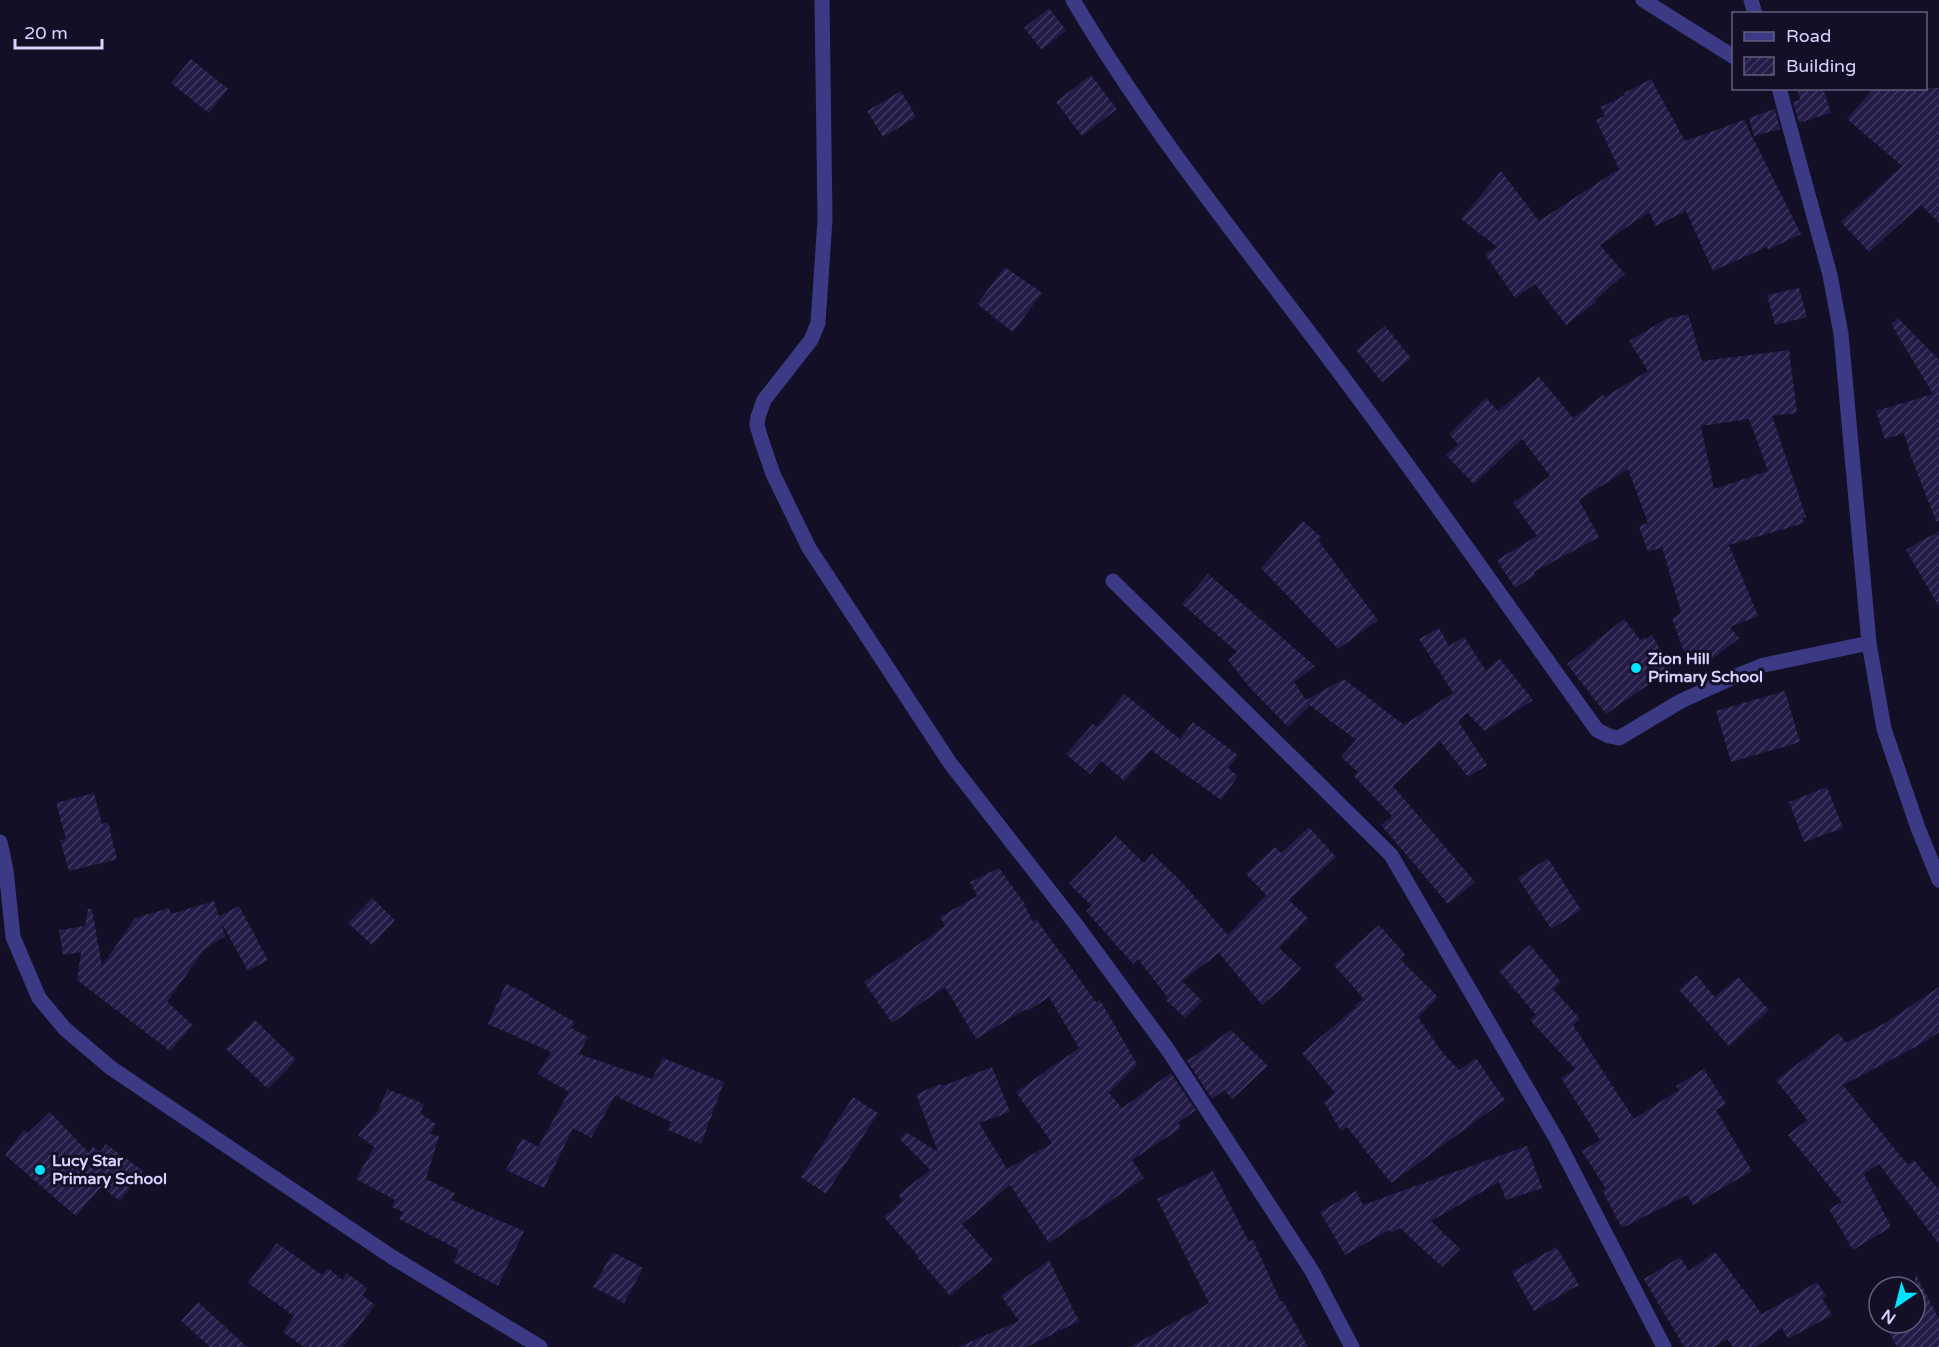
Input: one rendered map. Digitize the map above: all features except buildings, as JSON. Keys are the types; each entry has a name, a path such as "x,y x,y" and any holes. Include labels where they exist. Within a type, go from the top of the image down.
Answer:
{"street":[{"path":"822,0 825,220 818,323 811,340 764,400 758,417 760,439 773,474 809,548 950,764 1074,922 1168,1050 1312,1270 1352,1347"},
{"path":"1073,0 1096,41 1153,125 1343,377 1597,730 1619,738 1681,701 1764,665 1869,643"},
{"path":"1643,0 1732,56"},
{"path":"1780,90 1830,275 1841,334 1869,643 1884,729 1918,828 1939,880"},
{"path":"1113,581 1390,855 1557,1140 1664,1347"},
{"path":"0,842 6,870 13,937 39,998 65,1029 120,1075 392,1257 540,1347"}],"place":[{"name":"Zion Hill Primary School","path":"1636,668"},
{"name":"Lucy Star Primary School","path":"40,1170"}]}
